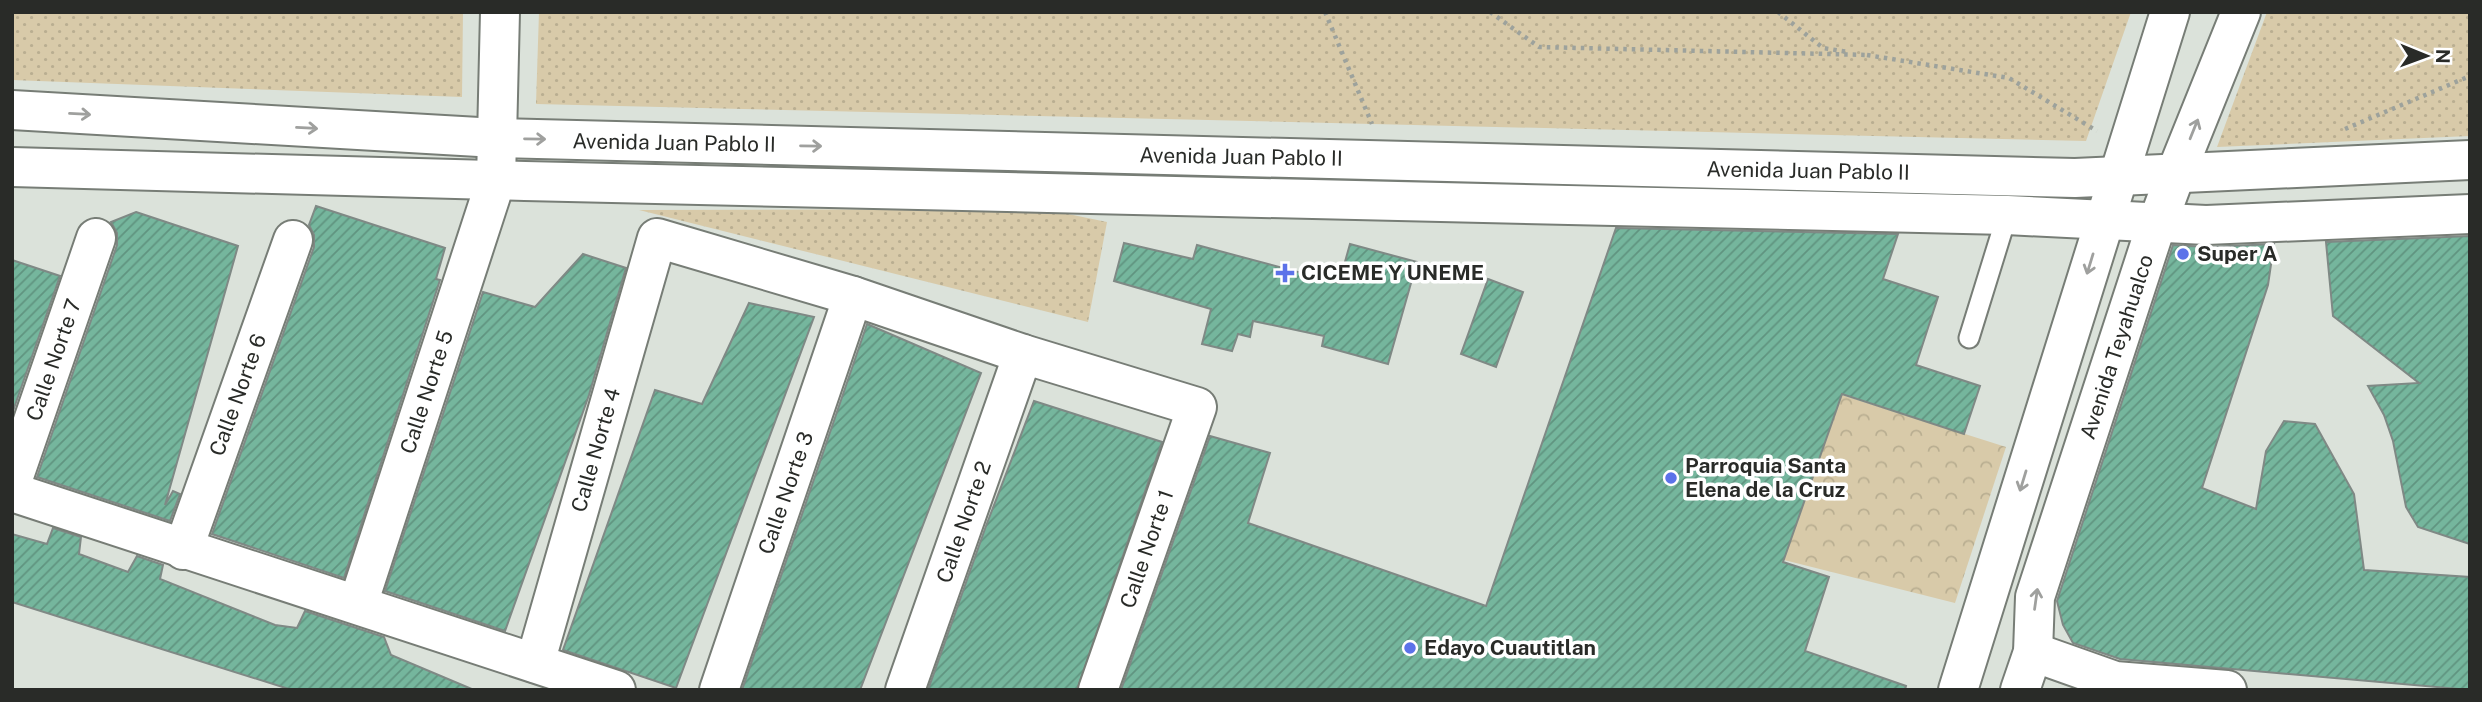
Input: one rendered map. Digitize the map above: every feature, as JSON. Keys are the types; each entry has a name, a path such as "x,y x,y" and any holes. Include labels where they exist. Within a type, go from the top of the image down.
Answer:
{"street":[{"name":"Calle Norte 5","path":"358,604 496,180 500,12"},
{"path":"1958,690 2170,12"},
{"name":"Avenida Teyahualco","path":"2020,690 2033,652 2035,597 2152,238 2241,12"},
{"name":"Avenida Juan Pablo II","path":"12,110 496,138 2062,178 2470,160"},
{"path":"12,167 2007,215 2206,225 2470,214"},
{"name":"Calle Norte 4","path":"535,663 657,237 853,296"},
{"name":"Calle Norte 7","path":"12,482 96,238"},
{"name":"Calle Norte 6","path":"183,550 293,240"},
{"path":"853,296 1023,354"},
{"name":"Calle Norte 3","path":"719,690 853,296"},
{"name":"Calle Norte 1","path":"1023,354 1197,407 1098,690"},
{"name":"Calle Norte 2","path":"905,690 1023,354"},
{"path":"12,492 616,690"},
{"path":"2033,652 2110,685 2227,690"}],"lane":[{"path":"1969,338 2007,215"}],"path":[{"path":"1325,12 1372,124"},
{"path":"1490,12 1539,47 1869,55"},
{"path":"1778,12 1824,48 2009,78 2106,136"},
{"path":"2334,134 2470,76"}],"green space":[{"path":"12,12 463,12 462,97 12,80"},
{"path":"539,12 2131,12 2086,141 536,104"},
{"path":"2267,12 2470,12 2470,136 2217,147"},
{"path":"1044,209 1107,222 1088,322 639,210"},
{"path":"1842,395 2006,447 1955,603 1784,560"}],"building":[{"path":"316,206 445,248 436,279 440,280 344,578 212,534 314,247 314,235 309,225"},
{"path":"136,212 238,246 165,505 173,491 180,494 170,521 37,477 117,245 117,233 111,222"},
{"path":"1616,228 1898,234 1883,279 1938,297 1916,365 1980,386 1964,434 1842,394 1783,562 1829,577 1805,651 1906,686 1905,690 1121,690 1210,436 1270,453 1248,523 1486,606"},
{"path":"2470,236 2470,544 2418,527 2406,507 2393,441 2384,415 2368,386 2419,383 2333,316 2326,242"},
{"path":"1124,243 1193,259 1197,245 1339,283 1350,244 1417,262 1388,364 1322,346 1324,336 1253,321 1250,337 1238,334 1232,351 1202,344 1211,309 1114,281"},
{"path":"2274,244 2268,285 2202,488 2256,509 2266,451 2284,421 2315,424 2354,494 2364,570 2470,577 2470,690 2120,659 2073,643 2063,625 2057,601 2173,245 2207,247"},
{"path":"583,254 626,268 589,395 505,631 385,591 483,292 535,307"},
{"path":"12,260 60,276 12,414"},
{"path":"1488,279 1523,292 1496,367 1461,354"},
{"path":"749,303 814,317 676,688 563,650 655,390 702,404"},
{"path":"867,324 981,373 860,690 742,690"},
{"path":"1034,401 1162,442 1077,690 928,690 986,526"},
{"path":"53,528 81,537 79,554 128,572 137,556 163,565 160,579 275,625 297,628 305,611 384,637 391,655 474,690 292,690 12,602 12,534 47,544"}],"place":[{"name":"Super A","path":"2183,254"},
{"name":"CICEME Y UNEME","path":"1285,273"},
{"name":"Parroquia Santa Elena de la Cruz","path":"1671,478"},
{"name":"Edayo Cuautitlan","path":"1410,648"}]}
